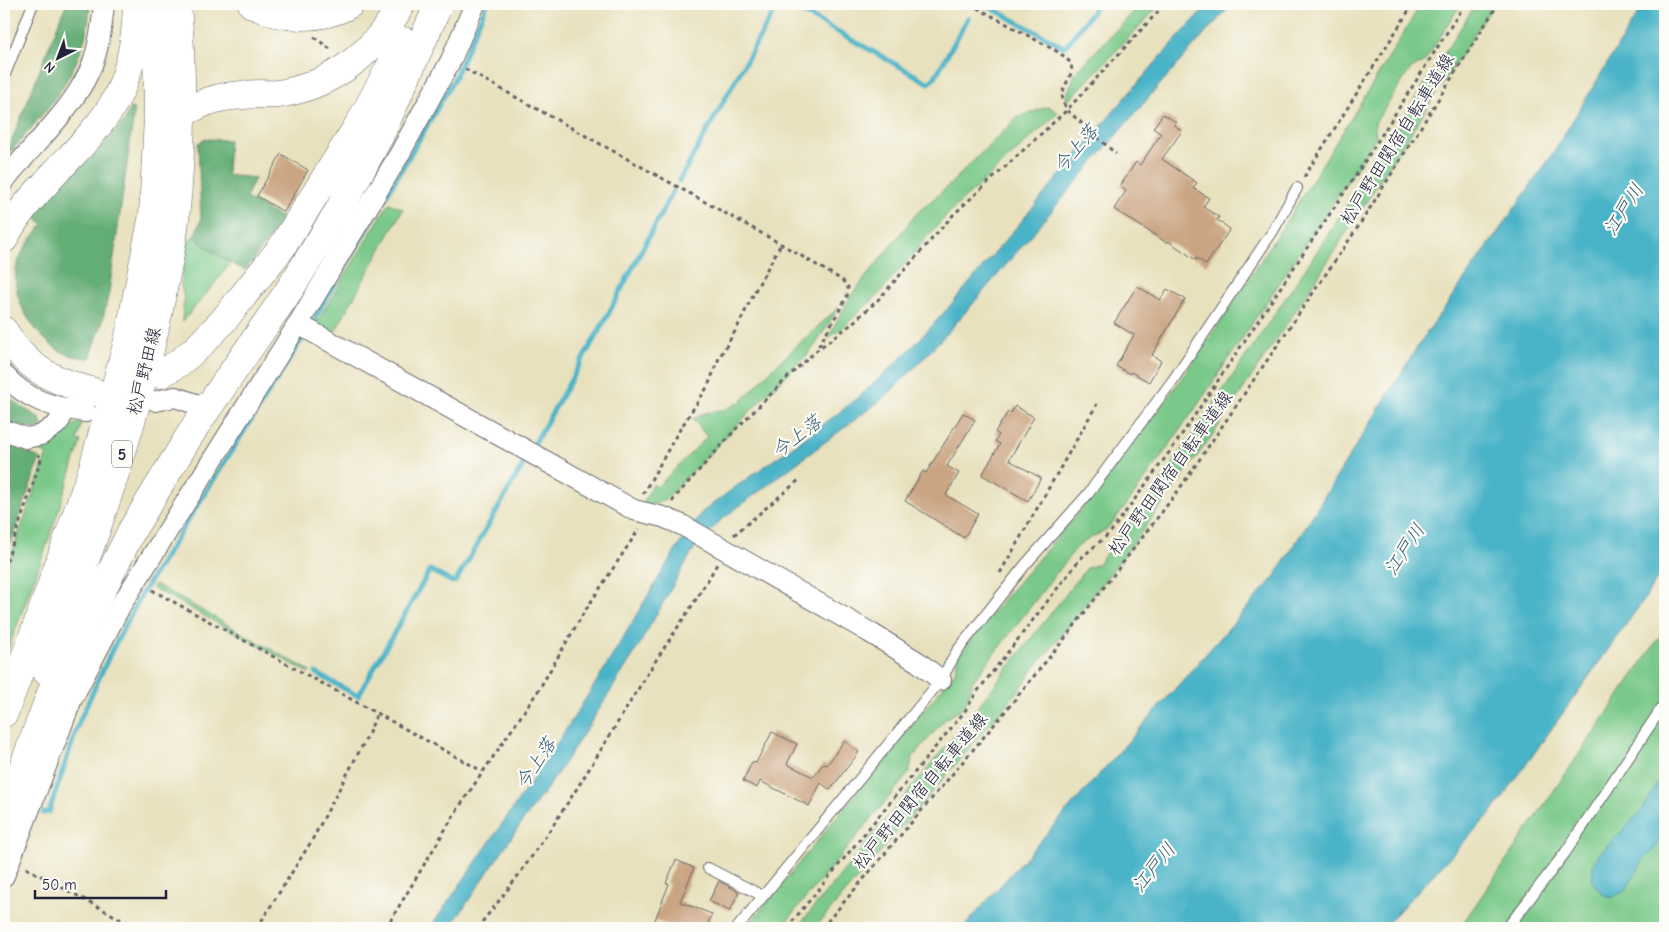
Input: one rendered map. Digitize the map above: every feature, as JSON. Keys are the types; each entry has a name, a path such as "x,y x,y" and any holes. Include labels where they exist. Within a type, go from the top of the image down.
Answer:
{"main road":[{"path":"4,239 20,212 98,125 112,106 132,57 137,4"},
{"name":"松戸野田線","path":"4,713 93,468 128,341 153,215 158,118 157,42 154,4"},
{"name":"松戸野田線","path":"4,779 76,588 117,471 151,347 175,221 180,114 177,4"},
{"path":"252,4 280,14 301,16 323,14 350,4"},
{"path":"157,155 166,131 180,114 206,101 226,96 282,94 310,87 338,74 361,56 383,33 402,4"},
{"path":"162,374 198,347 223,321 282,247 361,121 391,67 422,4"},
{"path":"4,818 53,688 132,530 196,425 290,289 338,212 380,135 439,4"},
{"path":"4,331 14,348 28,363 90,402"}],"street":[{"path":"4,182 22,159 60,118 90,70 102,26 104,4"},
{"path":"7,868 72,699 121,605 232,428 305,328 451,60 475,4"},
{"path":"305,328 649,513 682,525 719,545 869,632 918,662 941,680"},
{"path":"4,375 13,385 27,395 44,403 62,408 90,402"},
{"path":"156,401 175,398 199,405"},
{"path":"4,430 26,438 41,435 60,420 62,408"},
{"path":"216,417 232,428"}],"lane":[{"path":"4,77 33,4"},
{"path":"737,928 941,680 957,651 1025,565 1088,494 1173,380 1272,231 1297,188"},
{"path":"1507,928 1566,853 1665,703"},
{"path":"708,868 764,896"}],"path":[{"path":"970,4 1060,53 1071,63 1072,71 1062,93 1063,102 1067,110 1116,154"},
{"path":"649,513 677,495 736,429 817,350 849,326 877,301 954,214 1067,110 1165,4"},
{"path":"1297,188 1413,4"},
{"path":"787,928 965,711 977,692 1081,558 1110,533 1176,443 1358,172 1465,4"},
{"name":"松戸野田関宿自転車道線","path":"822,928 1065,638 1178,491 1360,224 1498,4"},
{"path":"312,32 313,36 333,51"},
{"path":"464,69 782,244 842,280 848,287 847,297 817,350"},
{"path":"386,928 482,771 538,691 583,614 649,513 677,434 708,386 719,358 782,244"},
{"path":"998,576 1097,404"},
{"path":"4,569 42,457 35,454"},
{"path":"477,928 506,894 550,832 641,683 703,590 719,545 734,535 799,480"},
{"path":"151,589 482,771"},
{"path":"257,928 312,842 368,735 376,713"},
{"path":"7,868 114,914 138,928"}],"green space":[{"path":"66,4 90,4 87,28 81,49 61,89 4,160"},
{"path":"1141,4 1161,4 1068,101 1066,99 1076,72"},
{"path":"1421,4 1461,4 1425,61 1410,70 1375,123 1376,137 1353,173 1197,406 1126,506 1106,530 1076,548 973,681 967,701 958,712 946,718 913,757 909,773 781,928 746,928 955,672 958,656 1004,599 1092,497 1171,393 1226,314 1296,206"},
{"path":"1476,4 1494,4 1308,292 1216,430 1136,540 1034,668 1022,687 815,928 797,928 964,724 1081,575 1087,568 1098,564 1157,487 1308,265"},
{"path":"1049,106 1058,113 953,209 879,294 841,329 828,338 850,297 917,213 945,189 1017,118"},
{"path":"130,108 134,109 134,114 109,292 102,323 90,358 77,357 57,349 33,325 26,315 17,292 16,270 23,251 43,224 29,212 81,156 87,162 125,120"},
{"path":"206,139 229,140 227,175 255,178 246,198 284,219 245,270 218,255 194,236 201,220 198,143"},
{"path":"389,203 403,209 333,335 314,327"},
{"path":"194,236 202,244 231,263 182,322 184,298 181,285 188,241"},
{"path":"839,307 807,355 673,492 660,502 645,505 644,501 653,484 657,487 707,437 693,419 705,413 726,409 741,402 772,369"},
{"path":"4,394 40,418 42,427 36,429 4,423"},
{"path":"82,422 77,440 81,441 49,539 4,660 4,576 47,454 26,445 47,442 57,437 70,426"},
{"path":"4,443 40,458 4,562 4,480 7,470 4,466"},
{"path":"155,584 310,671 309,673 153,588"},
{"path":"1665,629 1665,928 1460,928 1461,926"}],"water":[{"path":"1209,4 1232,4 1129,120 938,343 880,401 721,520 695,547 634,654 551,783 522,822 450,928 430,928 574,718 672,555 701,513 839,413 916,343 948,308 1132,89"},
{"name":"江戸川","path":"1645,4 1665,4 1665,566 1645,598 1493,811 1383,928 963,928 1275,576 1421,341 1550,158"},
{"path":"1665,771 1665,837 1644,860 1625,891 1613,897 1604,895 1592,882 1593,865 1600,853 1641,812"}],"building":[{"path":"1163,114 1176,122 1174,125 1182,131 1162,159 1197,183 1193,188 1209,198 1203,207 1219,217 1217,220 1230,229 1206,265 1114,209 1126,191 1120,186 1136,162 1140,165 1161,134 1153,128"},
{"path":"281,154 308,170 284,212 257,196"},
{"path":"1137,286 1160,300 1167,289 1185,299 1152,355 1161,361 1149,382 1116,366 1134,335 1114,323"},
{"path":"1015,406 1034,417 1009,460 1041,478 1028,501 982,475 1000,444 995,441 999,435 995,432 1008,412 1011,413"},
{"path":"963,413 975,420 947,466 959,473 946,495 978,514 964,538 905,501 923,471 926,473"},
{"path":"772,732 797,744 787,764 813,777 823,764 827,765 844,741 859,752 830,790 821,783 809,806 760,781 757,788 743,781 752,762 756,763"},
{"path":"676,860 694,868 680,902 712,914 706,928 675,928 655,920 669,884 666,883"},
{"path":"719,881 739,892 730,911 709,901"}],"waterway":[{"path":"311,325 453,81 487,4"},
{"path":"679,181 777,6 781,4"},
{"path":"788,4 929,83 935,77 968,18"},
{"path":"984,4 1064,47 1098,4"},
{"path":"532,448 604,322 673,191"},
{"path":"43,813 49,812 79,722 111,652 141,595 306,333"},
{"path":"316,673 358,696 430,570 452,582 456,581 528,456"}],"water label":[{"name":"今上落","path":"1075,148"},
{"name":"今上落","path":"796,436"},
{"name":"今上落","path":"535,763"}]}
